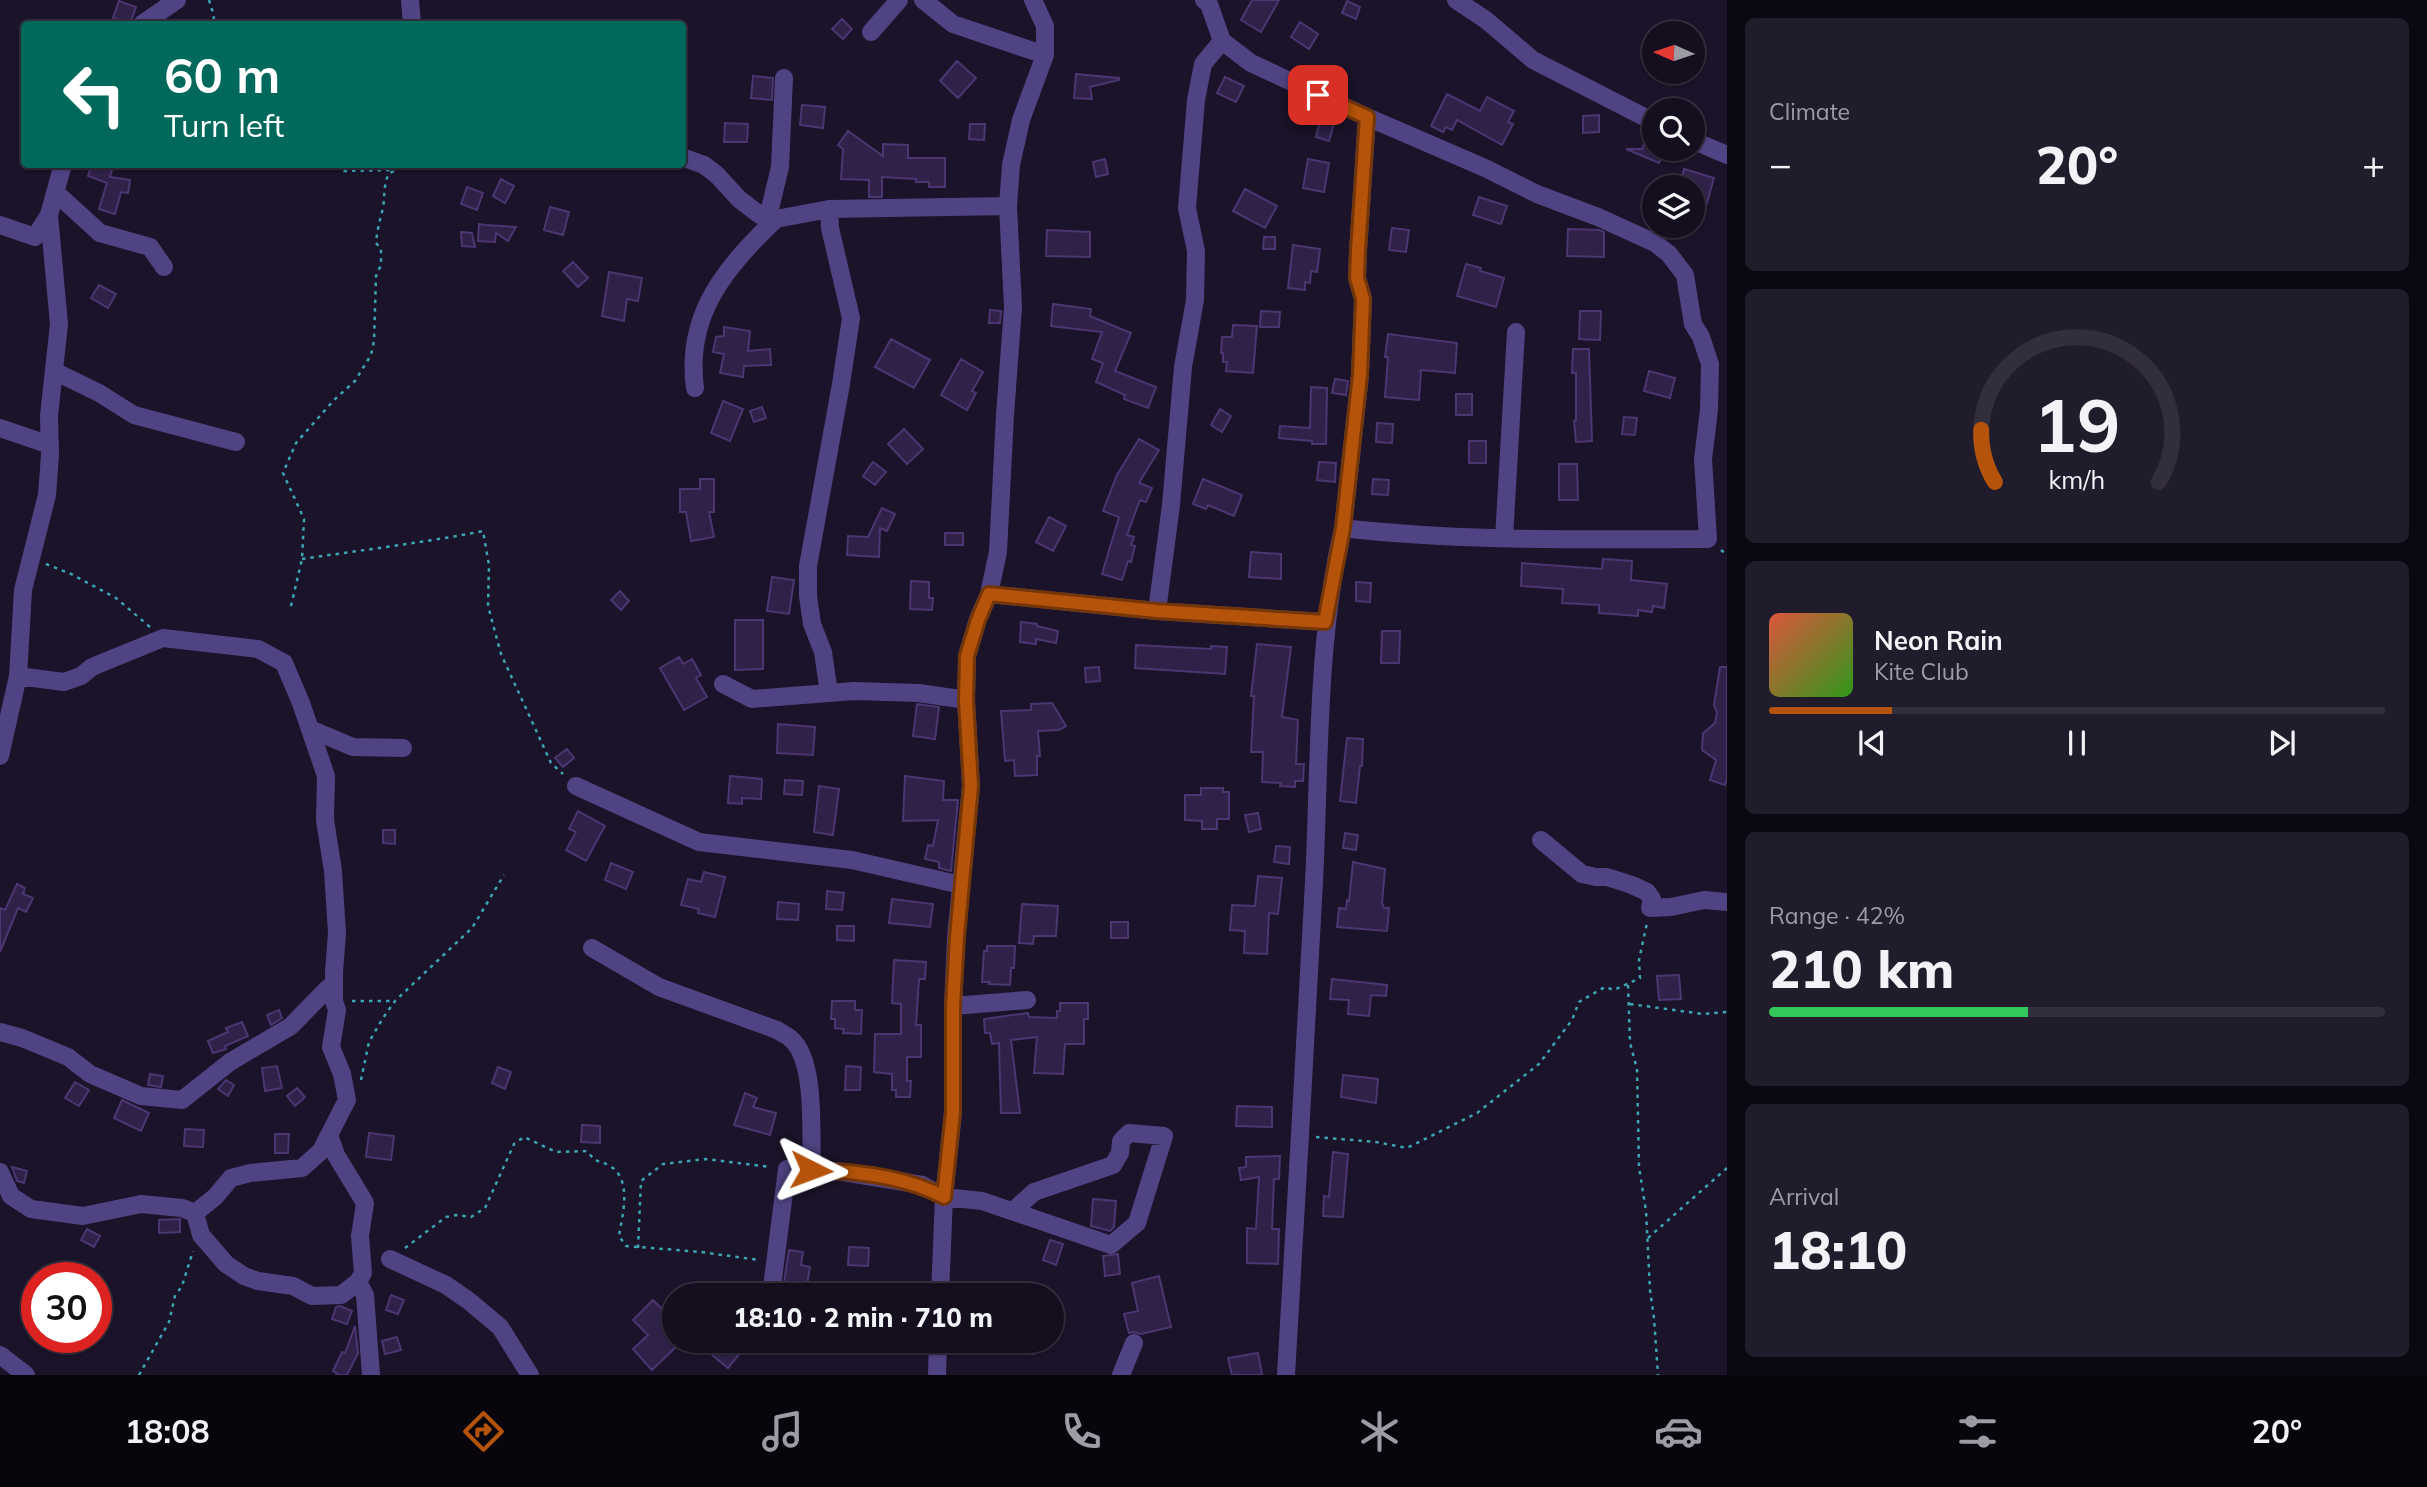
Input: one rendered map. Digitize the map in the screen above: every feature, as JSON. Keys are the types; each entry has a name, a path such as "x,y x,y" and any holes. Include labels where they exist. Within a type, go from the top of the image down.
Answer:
{"street":[{"path":"149,14 177,0"},
{"path":"410,0 412,21"},
{"path":"871,32 899,0"},
{"path":"923,0 953,24 1045,55"},
{"path":"945,1283 944,1197 953,1112 953,1006 971,786 966,700 967,656 994,576 1000,531 1004,415 1013,307 1008,206 1011,165 1021,120 1045,55 1045,26 1033,0"},
{"path":"1205,0 1209,4 1222,41 1251,63 1537,194 1598,217 1655,243 1669,254 1685,275 1693,324 1701,337 1710,364 1709,410 1703,459 1708,539 1504,538 1406,535 1343,528"},
{"path":"1455,0 1486,20 1533,60 1642,116"},
{"path":"1157,611 1171,505 1183,367 1195,300 1196,251 1187,208 1196,100 1203,64 1222,41"},
{"path":"695,388 693,353 711,295 727,268 772,218 780,167 784,79"},
{"path":"1286,1375 1298,1136 1306,1059 1325,622 1343,528 1360,375 1363,299 1357,278 1367,117"},
{"path":"1705,146 1727,156"},
{"path":"686,158 704,165 717,175 739,200 760,215 772,218 829,209 1008,206"},
{"path":"0,225 35,237 49,215 62,168"},
{"path":"55,192 100,233 150,247 164,267"},
{"path":"829,209 830,228 850,318 841,384 808,566 812,624 823,652 829,693"},
{"path":"0,756 18,676 23,590 47,495 49,416 59,324 49,215"},
{"path":"1504,538 1516,332"},
{"path":"54,371 99,393 134,415 236,442"},
{"path":"0,428 50,445"},
{"path":"989,594 1157,611 1325,622"},
{"path":"18,676 64,682 81,676 92,667 163,638 258,649 284,663 326,776 325,820 337,933 334,994 337,1010 331,1047 342,1074 347,1100 321,1151 302,1168 250,1173 231,1178 215,1197 195,1213"},
{"path":"723,684 752,699 855,691 919,693 966,700"},
{"path":"310,729 353,747 402,748"},
{"path":"576,786 699,842 852,860 961,885"},
{"path":"1541,840 1582,874 1607,877 1647,892 1652,900 1650,908 1704,900 1727,902"},
{"path":"592,948 659,987 777,1030 792,1040 803,1055 809,1077 811,1170"},
{"path":"0,1032 68,1057 90,1073 141,1096 183,1100 230,1062 291,1026 328,988 334,994"},
{"path":"953,1006 1027,1000"},
{"path":"773,1283 787,1169 837,1171 922,1185 944,1197 982,1201 1111,1245 1137,1223 1164,1136 1129,1133 1121,1141 1120,1153 1113,1166 1034,1192 1013,1211"},
{"path":"195,1213 201,1235 226,1264 244,1276 293,1286 312,1296 341,1295 358,1282 363,1273 360,1236 365,1203 336,1155 330,1135"},
{"path":"0,1172 11,1196 31,1209 83,1216 106,1213 141,1203 183,1208 195,1213"},
{"path":"390,1259 446,1284 500,1327 530,1375"},
{"path":"358,1282 365,1295 371,1375"},
{"path":"1121,1375 1135,1343"},
{"path":"937,1375 938,1353"},
{"path":"0,1355 26,1375"}],"path":[{"path":"209,0 213,21"},
{"path":"290,606 302,559 304,519 284,473 296,443 334,400 355,381 371,355 374,341 376,276 381,265 381,249 376,243 384,204 382,194 389,173 398,170 344,171 337,168"},
{"path":"302,559 440,540 483,531 489,565 488,606 501,654 551,763 576,786"},
{"path":"32,556 116,597 163,638"},
{"path":"347,1100 364,1076 365,1053 369,1042 396,1001 472,928 504,875"},
{"path":"1298,1136 1376,1142 1407,1149 1477,1113 1539,1064 1572,1020 1579,1002 1605,987 1614,990 1640,978 1642,942 1650,908"},
{"path":"1628,984 1630,1044 1637,1069 1639,1167 1648,1238 1658,1375"},
{"path":"334,994 396,1001"},
{"path":"1629,1004 1703,1014 1727,1012"},
{"path":"390,1259 446,1217 456,1214 471,1217 485,1208 514,1144 524,1137 556,1152 587,1151 596,1162 611,1166 620,1178 625,1198 619,1236 626,1247 777,1261"},
{"path":"638,1248 641,1181 663,1164 706,1159 787,1169"},
{"path":"1648,1238 1727,1168"},
{"path":"139,1375 169,1322 175,1296 182,1286 193,1250 201,1235"}],"building":[{"path":"1252,0 1279,0 1261,32 1241,20"},
{"path":"119,1 136,7 131,21 113,18"},
{"path":"1347,1 1360,7 1356,19 1342,13"},
{"path":"842,19 852,29 843,39 832,29"},
{"path":"1300,22 1318,34 1309,49 1291,37"},
{"path":"957,61 976,78 958,98 940,81"},
{"path":"1076,74 1119,80 1090,87 1092,99 1074,98"},
{"path":"753,76 773,78 772,100 751,98"},
{"path":"1225,77 1244,86 1236,102 1217,93"},
{"path":"1447,94 1480,111 1487,97 1514,111 1508,122 1513,124 1502,145 1457,120 1452,130 1446,127 1443,132 1431,126"},
{"path":"802,105 825,107 823,128 800,125"},
{"path":"1599,115 1599,132 1583,133 1583,116"},
{"path":"1320,121 1334,124 1329,141 1316,137"},
{"path":"725,123 748,124 747,142 724,142"},
{"path":"970,124 985,124 984,140 969,139"},
{"path":"848,131 883,156 883,144 908,145 908,158 945,158 945,187 929,187 929,182 916,182 916,179 882,177 882,197 869,197 869,180 841,179 843,149 838,145"},
{"path":"1626,149 1642,149 1642,156"},
{"path":"1105,159 1108,174 1096,177 1093,162"},
{"path":"1308,159 1329,163 1324,192 1303,188"},
{"path":"91,168 105,168 112,170 110,177 130,180 128,193 121,192 115,214 99,209 107,183 88,176"},
{"path":"1684,169 1704,175 1682,175"},
{"path":"1705,175 1714,178 1705,210"},
{"path":"501,179 514,186 505,203 493,196"},
{"path":"467,187 483,193 477,210 461,204"},
{"path":"1245,189 1277,206 1265,228 1233,211"},
{"path":"1479,197 1507,206 1501,224 1473,215"},
{"path":"550,207 569,212 563,235 544,230"},
{"path":"479,224 516,227 508,241 496,233 495,242 478,241"},
{"path":"1392,228 1409,230 1406,252 1389,250"},
{"path":"1568,229 1604,232 1604,257 1567,256"},
{"path":"1047,230 1090,232 1090,257 1046,256"},
{"path":"461,232 472,233 475,247 462,246"},
{"path":"1264,237 1275,237 1275,249 1263,249"},
{"path":"1293,245 1320,249 1317,272 1311,271 1310,283 1305,282 1305,290 1288,288"},
{"path":"573,262 588,278 578,287 563,271"},
{"path":"1466,264 1504,278 1496,307 1457,296"},
{"path":"609,272 642,278 638,301 627,299 624,321 602,316"},
{"path":"99,285 116,294 108,308 91,298"},
{"path":"1053,304 1091,309 1090,316 1131,333 1115,371 1156,387 1148,408 1124,399 1125,395 1096,382 1103,363 1092,359 1102,332 1051,326"},
{"path":"990,310 1001,311 1000,323 989,323"},
{"path":"1261,311 1280,312 1279,327 1260,327"},
{"path":"1580,311 1601,311 1600,340 1579,339"},
{"path":"1233,325 1257,326 1253,373 1226,371 1227,362 1223,362 1221,353 1222,337 1232,337"},
{"path":"724,327 750,331 748,351 770,349 771,365 744,366 743,377 720,373 724,354 713,352 716,337 724,336"},
{"path":"1388,334 1457,343 1455,373 1421,370 1419,400 1385,397"},
{"path":"891,339 930,360 914,388 875,367"},
{"path":"1573,349 1589,349 1592,441 1576,442 1576,373 1572,373"},
{"path":"961,359 983,372 972,391 976,393 967,410 941,395"},
{"path":"1649,371 1675,378 1670,398 1644,391"},
{"path":"1335,379 1348,381 1346,395 1332,393"},
{"path":"1311,387 1327,388 1326,444 1279,438 1280,426 1310,428"},
{"path":"1456,394 1472,394 1472,415 1456,415"},
{"path":"723,401 743,409 730,441 711,433"},
{"path":"762,407 766,418 754,422 750,411"},
{"path":"1220,409 1231,416 1222,432 1211,425"},
{"path":"1624,417 1637,418 1635,435 1622,434"},
{"path":"1377,423 1393,424 1392,443 1376,442"},
{"path":"904,429 923,449 907,464 888,444"},
{"path":"1139,439 1159,450 1139,483 1152,488 1146,502 1140,500 1127,535 1134,537 1131,545 1135,546 1122,580 1102,574 1119,517 1103,511 1117,475"},
{"path":"1469,441 1486,441 1486,463 1469,463"},
{"path":"873,462 886,472 875,485 863,476"},
{"path":"1319,462 1336,463 1335,482 1317,480"},
{"path":"1559,464 1577,464 1578,500 1559,500"},
{"path":"700,479 714,479 714,512 709,512 714,537 691,541 686,512 680,512 680,489 700,489"},
{"path":"1203,479 1242,495 1234,516 1208,505 1206,509 1193,504"},
{"path":"1373,479 1389,480 1388,495 1372,494"},
{"path":"882,508 895,514 887,531 880,528 879,557 847,555 848,536 868,537"},
{"path":"1049,517 1066,526 1053,551 1036,542"},
{"path":"945,533 963,533 963,545 945,545"},
{"path":"1251,552 1281,554 1281,579 1249,577"},
{"path":"1603,559 1632,561 1631,580 1667,584 1664,608 1653,606 1652,612 1638,610 1638,616 1599,613 1599,605 1562,603 1563,589 1521,586 1522,563 1602,569"},
{"path":"772,577 794,580 789,614 767,611"},
{"path":"911,581 929,582 929,598 933,598 932,610 910,609"},
{"path":"1356,582 1371,583 1370,602 1356,601"},
{"path":"620,591 629,601 621,610 611,600"},
{"path":"735,620 763,620 763,669 735,670"},
{"path":"1021,622 1058,631 1056,643 1036,639 1036,644 1020,642"},
{"path":"1382,631 1400,631 1399,663 1381,663"},
{"path":"1257,644 1291,647 1282,717 1298,720 1296,764 1304,764 1303,781 1295,781 1295,787 1262,782 1263,752 1251,752 1254,696 1251,696"},
{"path":"1136,645 1211,649 1211,646 1227,647 1225,674 1135,668"},
{"path":"679,657 683,664 692,659 701,675 696,678 707,697 684,710 660,668"},
{"path":"1099,667 1100,681 1086,682 1085,668"},
{"path":"1720,667 1727,667 1725,785 1710,780 1716,760 1702,750 1703,733 1715,723 1717,713 1714,705"},
{"path":"1052,703 1066,726 1059,730 1038,731 1040,756 1037,756 1037,775 1015,776 1014,760 1005,761 1001,711 1031,710 1031,704"},
{"path":"917,704 939,707 935,739 913,736"},
{"path":"778,724 815,727 813,755 777,753"},
{"path":"1347,738 1363,739 1356,803 1340,801"},
{"path":"567,749 574,758 563,767 555,758"},
{"path":"730,776 762,779 761,799 742,798 742,804 728,803"},
{"path":"905,776 944,781 943,800 958,800 951,871 939,868 939,862 925,859 928,845 933,846 938,820 903,821"},
{"path":"785,780 803,781 802,795 784,794"},
{"path":"819,786 839,789 833,835 814,832"},
{"path":"1201,788 1223,788 1223,792 1229,792 1229,819 1217,819 1217,829 1202,829 1202,821 1185,820 1185,795 1201,795"},
{"path":"578,811 605,826 586,861 566,850 576,832 569,829"},
{"path":"1258,813 1261,829 1249,832 1245,815"},
{"path":"383,830 395,830 395,844 383,843"},
{"path":"1345,833 1358,835 1356,850 1343,848"},
{"path":"1276,846 1290,847 1289,864 1274,862"},
{"path":"1353,862 1385,869 1382,903 1384,908 1389,908 1387,931 1337,927 1339,908 1346,909 1347,900 1349,901"},
{"path":"611,863 633,872 626,889 605,880"},
{"path":"704,872 725,877 715,917 698,913 699,909 681,905 688,879 701,882"},
{"path":"1258,876 1282,878 1278,914 1269,913 1267,954 1244,953 1245,931 1230,930 1232,905 1255,906"},
{"path":"17,884 25,888 23,894 33,898 26,912 18,908 0,952 0,908 5,910"},
{"path":"827,891 844,893 842,910 826,909"},
{"path":"892,899 933,904 930,927 889,923"},
{"path":"778,902 799,904 798,920 777,919"},
{"path":"1022,904 1058,906 1056,936 1034,936 1033,944 1019,943"},
{"path":"1111,922 1128,922 1128,938 1111,938"},
{"path":"837,926 854,926 854,941 837,940"},
{"path":"987,946 1015,946 1010,985 982,982 984,951 987,951"},
{"path":"894,960 926,962 925,979 919,979 916,1025 921,1025 921,1057 907,1057 907,1081 911,1081 910,1097 896,1097 896,1090 892,1090 892,1074 874,1072 875,1034 901,1034 901,1004 892,1003"},
{"path":"1679,975 1681,999 1659,1000 1657,976"},
{"path":"1332,979 1387,985 1386,996 1371,995 1369,1016 1348,1014 1349,1000 1330,999"},
{"path":"832,1001 855,1001 855,1010 862,1010 861,1034 843,1033 844,1029 835,1028 835,1019 831,1019"},
{"path":"1060,1003 1088,1003 1088,1019 1084,1019 1084,1044 1065,1044 1063,1074 1034,1073 1037,1037 1011,1040 1020,1113 1001,1113 999,1043 992,1044 990,1033 985,1033 984,1019 1028,1013 1029,1017 1057,1018"},
{"path":"279,1010 282,1018 271,1025 267,1015"},
{"path":"242,1022 248,1036 213,1053 208,1041 228,1032 226,1028"},
{"path":"277,1066 282,1088 265,1091 262,1068"},
{"path":"846,1066 861,1067 860,1090 845,1090"},
{"path":"498,1067 511,1072 505,1089 492,1083"},
{"path":"150,1074 163,1076 161,1087 148,1085"},
{"path":"1343,1075 1378,1079 1376,1103 1341,1097"},
{"path":"226,1080 234,1085 228,1096 218,1089"},
{"path":"75,1082 89,1090 79,1106 65,1098"},
{"path":"297,1088 305,1097 295,1106 287,1096"},
{"path":"745,1093 757,1098 753,1107 776,1113 770,1135 734,1125"},
{"path":"122,1100 149,1113 141,1131 114,1118"},
{"path":"1237,1106 1272,1107 1272,1127 1236,1126"},
{"path":"582,1125 600,1126 600,1143 581,1142"},
{"path":"185,1129 204,1130 203,1147 184,1146"},
{"path":"369,1133 394,1136 391,1160 366,1157"},
{"path":"275,1134 289,1134 288,1153 275,1153"},
{"path":"1333,1152 1348,1154 1343,1217 1323,1216 1324,1196 1329,1197"},
{"path":"1280,1156 1279,1179 1274,1179 1272,1229 1279,1229 1278,1264 1247,1263 1247,1228 1256,1229 1259,1177 1241,1180 1239,1168 1246,1167 1246,1157"},
{"path":"12,1167 27,1171 24,1183 17,1181"},
{"path":"1093,1199 1116,1201 1114,1227 1110,1231 1091,1226"},
{"path":"180,1219 180,1232 159,1233 159,1220"},
{"path":"87,1229 100,1236 94,1247 81,1240"},
{"path":"1050,1240 1063,1244 1056,1265 1043,1260"},
{"path":"849,1247 869,1248 868,1266 848,1265"},
{"path":"789,1250 803,1252 801,1265 810,1267 807,1283 784,1283"},
{"path":"1118,1254 1120,1274 1105,1276 1103,1256"},
{"path":"1159,1276 1171,1327 1141,1334 1129,1333 1124,1314 1138,1311 1132,1283"},
{"path":"391,1295 404,1300 398,1314 386,1310"},
{"path":"653,1300 662,1309 662,1353 670,1353 652,1370 633,1349 648,1335 633,1320"},
{"path":"336,1307 352,1311 347,1324 332,1319"},
{"path":"355,1326 358,1353 347,1375 336,1375 333,1371 342,1352 345,1353"},
{"path":"397,1337 401,1350 385,1354 382,1341"},
{"path":"710,1353 740,1353 728,1368"},
{"path":"1258,1353 1262,1375 1232,1375 1228,1358"}],"route":[{"path":"811,1170 837,1171 922,1185 944,1197 953,1112 953,1006 957,937 971,786 966,700 967,656 989,594 1157,611 1325,622 1343,528 1360,375 1363,299 1357,278 1367,117 1318,95"}]}
